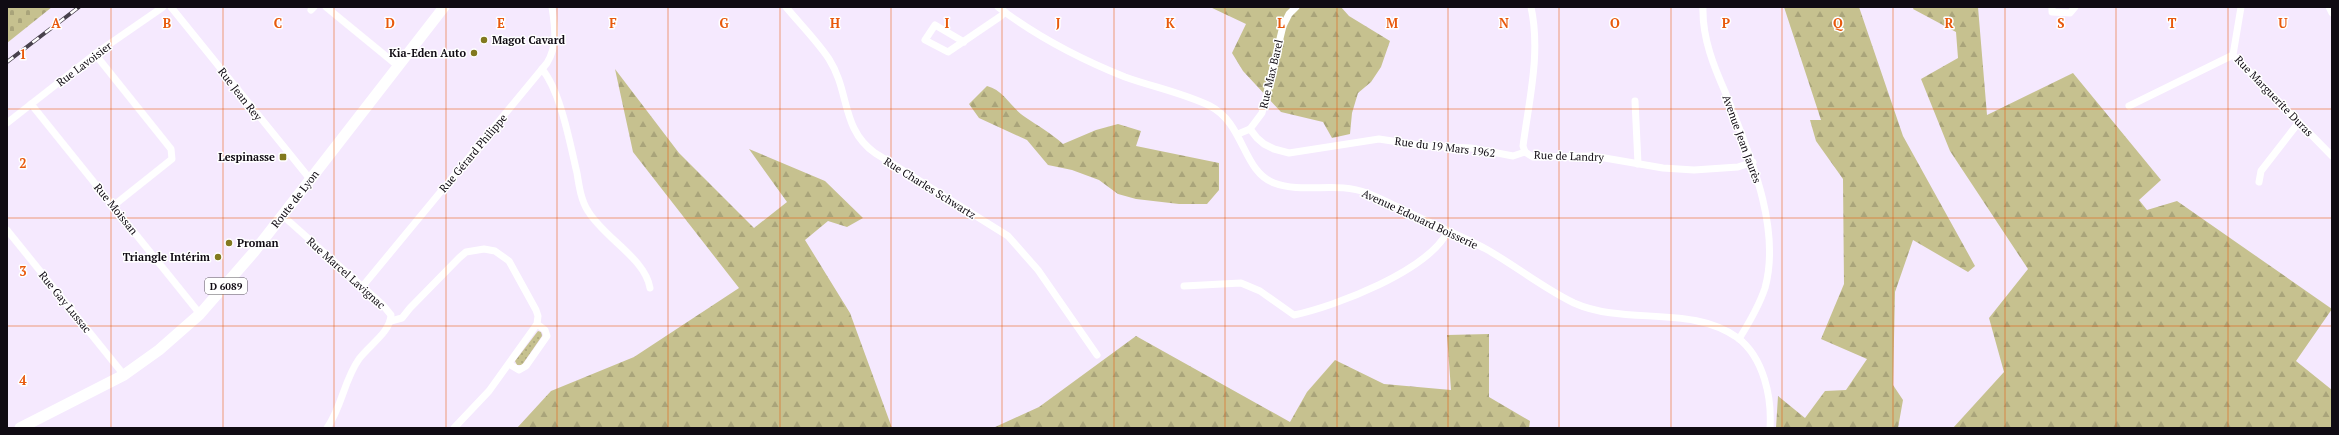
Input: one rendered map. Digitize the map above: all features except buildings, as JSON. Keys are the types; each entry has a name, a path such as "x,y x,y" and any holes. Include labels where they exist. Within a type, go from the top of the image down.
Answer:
{"main road":[{"name":"Route de Lyon","path":"20,428 124,375 159,350 200,314 238,272 444,7"}],"street":[{"name":"Rue Lavoisier","path":"7,123 95,54 163,7"},
{"name":"Rue Jean Rey","path":"171,7 310,179"},
{"path":"326,7 398,66"},
{"name":"Rue Gérard Philippe","path":"362,287 542,69 553,53 555,47 552,7"},
{"name":"Rue Charles Schwartz","path":"786,7 829,60 838,79 847,109 860,142 875,154 1008,236 1038,270 1097,355"},
{"name":"Avenue Edouard Boisserie","path":"998,7 1029,31 1124,76 1210,106 1225,116 1238,134 1258,170 1273,183 1299,186 1341,187 1365,192 1484,248 1575,303 1607,312 1700,322 1715,326 1739,339 1756,361 1764,378 1768,396 1770,428"},
{"name":"Rue Max Barel","path":"1250,129 1262,113 1282,26 1289,14 1296,7"},
{"path":"1525,152 1523,146 1535,61 1535,31 1531,7"},
{"name":"Avenue Jean Jaurès","path":"1703,7 1704,27 1710,53 1759,182 1767,228 1768,271 1764,288 1754,315 1739,339"},
{"path":"2052,7 2052,12 2070,13 2075,7"},
{"name":"Rue Marguerite Duras","path":"2241,7 2233,55 2332,156"},
{"path":"2329,7 2332,13"},
{"path":"964,42 935,25 925,40 945,52 964,42 1005,12"},
{"path":"95,54 171,149 172,160 113,206"},
{"path":"2129,106 2233,55"},
{"path":"542,69 553,88 566,129 582,197 587,210 600,228 645,271 650,288"},
{"path":"1635,101 1638,164"},
{"name":"Rue Moissan","path":"31,104 200,314"},
{"path":"2259,182 2261,171 2298,122"},
{"path":"1238,134 1250,129"},
{"name":"Rue du 19 Mars 1962","path":"1250,129 1264,144 1274,149 1289,153 1379,139 1425,146 1471,148 1513,156 1525,152"},
{"name":"Rue de Landry","path":"1525,152 1533,156 1593,156 1638,164 1694,170 1738,167 1752,162"},
{"name":"Rue Marcel Lavignac","path":"282,215 389,312 391,321 402,318 410,308 466,252 484,249 495,251 509,261 536,310 537,324 545,330 546,336 526,366 519,370 509,364"},
{"name":"Rue Gay Lussac","path":"7,230 124,375"},
{"path":"1184,286 1241,283 1260,291 1294,315 1352,297 1386,280 1422,260 1441,242 1448,231"},
{"path":"327,428 335,417 346,383 359,359 391,321"},
{"path":"454,428 489,391 537,324"}],"green space":[{"path":"7,7 52,7 7,43"},
{"path":"1210,7 1341,7 1349,16 1390,41 1381,67 1371,82 1358,93 1352,113 1350,134 1332,138 1323,122 1281,112 1243,71 1232,53 1246,24"},
{"path":"1784,7 1859,7 1903,136 1975,266 1968,272 1913,240 1895,292 1893,385 1903,400 1898,428 1776,428 1778,396 1805,418 1825,391 1846,390 1867,359 1821,339 1844,284 1843,179 1816,141 1810,120 1821,120"},
{"path":"1914,7 1978,7 1987,115 2073,73 2161,180 2139,200 2147,210 2177,201 2332,309 2296,361 2332,390 2332,428 1953,428 2004,372 1989,318 2028,269 1950,151 1921,79 1958,58 1956,32 1913,9"},
{"path":"615,69 679,153 754,228 787,202 749,149 825,181 863,218 847,227 828,221 805,240 850,313 892,428 517,428 551,391 634,357 739,288 633,152"},
{"path":"987,86 998,91 1020,113 1063,144 1096,130 1118,124 1141,131 1136,146 1219,163 1219,190 1207,204 1179,204 1136,199 1118,194 1099,180 1072,170 1048,165 1027,140 979,118 969,104"},
{"path":"538,331 541,332 542,336 522,365 517,365 515,361"},
{"path":"1489,334 1489,397 1530,421 1529,428 993,428 1039,407 1136,336 1290,422 1307,392 1335,360 1384,384 1451,390 1447,335"}],"railway":[{"path":"7,62 79,7"}],"place":[{"name":"Magot Cavard","path":"484,40"},
{"name":"Kia-Eden Auto","path":"474,53"},
{"name":"Lespinasse","path":"283,157"},
{"name":"Proman","path":"229,243"},
{"name":"Triangle Intérim","path":"218,257"}]}
